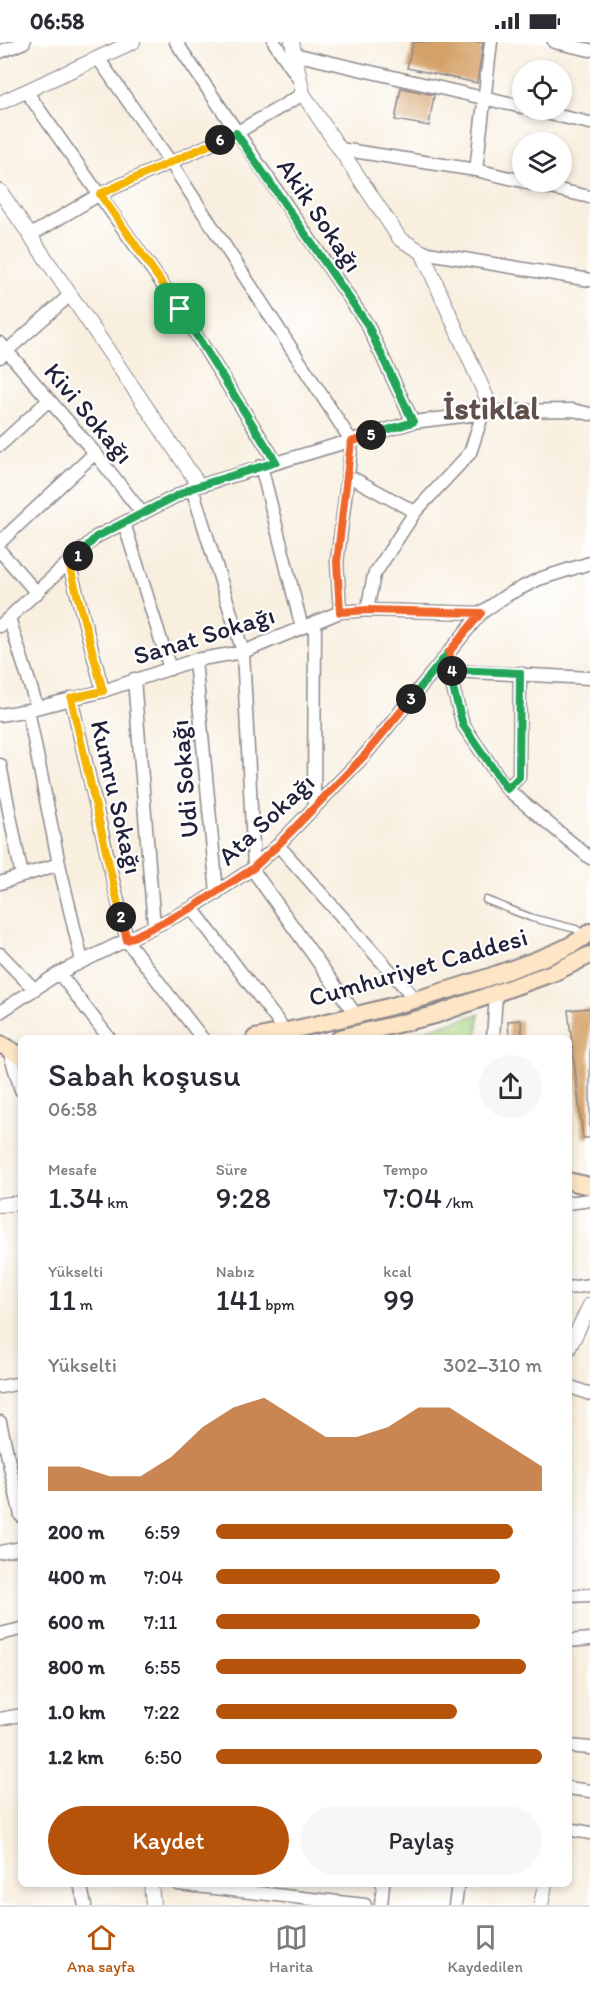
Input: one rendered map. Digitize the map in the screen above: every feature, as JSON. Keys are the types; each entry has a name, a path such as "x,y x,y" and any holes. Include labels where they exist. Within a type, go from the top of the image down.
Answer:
{"main road":[{"name":"Cumhuriyet Caddesi","path":"270,1035 416,1000 497,975 564,949 588,934"},
{"name":"Cumhuriyet Caddesi","path":"352,1035 435,1015 555,972 590,955"},
{"path":"572,1182 590,1186"}],"street":[{"path":"0,52 24,42"},
{"path":"0,103 133,42"},
{"name":"Akik Sokağı","path":"176,42 367,324 413,422"},
{"path":"274,42 300,80"},
{"path":"476,170 491,42"},
{"path":"554,42 590,50"},
{"path":"512,105 293,48 303,94 400,239 422,252 590,280"},
{"path":"98,58 171,163 351,442 349,476 337,562 340,612"},
{"path":"26,91 180,309 276,462"},
{"path":"29,236 100,194 236,133 303,94"},
{"path":"572,119 590,123"},
{"path":"340,149 476,170 512,178"},
{"path":"0,191 196,486 243,652 253,868 356,1015"},
{"path":"569,192 590,197"},
{"path":"367,610 374,575 415,513 470,453 488,412 422,252"},
{"path":"2,350 70,295"},
{"name":"Kivi Sokağı","path":"2,350 95,453 142,513"},
{"path":"0,445 49,400"},
{"path":"82,961 59,864 32,708 5,622 96,537 196,486 413,422 488,412 573,410 590,414"},
{"path":"0,542 95,453"},
{"path":"261,466 302,628"},
{"path":"349,476 415,513"},
{"path":"124,523 170,669"},
{"path":"0,551 37,593"},
{"path":"481,613 507,595 539,579 590,563"},
{"path":"69,564 103,691"},
{"name":"Sanat Sokağı","path":"0,715 103,691 195,660 243,652 340,612 367,610 481,613"},
{"name":"Ata Sokağı","path":"0,1012 59,973 192,908 253,868 365,755 481,613"},
{"path":"314,806 315,622"},
{"path":"449,652 453,688 463,725 507,789 590,858"},
{"name":"Udi Sokağı","path":"195,660 217,893"},
{"path":"452,670 590,678"},
{"path":"507,789 519,777 520,673"},
{"path":"134,679 154,926"},
{"name":"Kumru Sokağı","path":"71,698 127,940"},
{"path":"0,765 22,876"},
{"path":"278,845 416,1000"},
{"path":"0,883 59,864"},
{"path":"192,908 286,1032"},
{"path":"127,940 200,1035"},
{"path":"0,954 34,989"},
{"path":"59,973 107,1035"},
{"path":"493,1035 496,994"},
{"path":"8,1050 18,1081"},
{"path":"572,1202 590,1200"},
{"path":"0,1205 18,1203"},
{"path":"572,1287 590,1285"},
{"path":"572,1342 589,1309"},
{"path":"0,1387 18,1384"},
{"path":"572,1387 590,1394"},
{"path":"0,1422 5,1469 18,1507"},
{"path":"0,1552 18,1549"},
{"path":"572,1596 590,1595"},
{"path":"0,1634 18,1630"},
{"path":"572,1641 590,1639"},
{"path":"0,1719 18,1716"},
{"path":"572,1746 590,1748"},
{"path":"572,1789 590,1791"},
{"path":"572,1830 590,1833"},
{"path":"82,1887 85,1905"},
{"path":"151,1887 153,1905"},
{"path":"214,1887 244,1891 268,1889 365,1905"},
{"path":"381,1905 382,1887"},
{"path":"455,1905 458,1887"},
{"path":"541,1905 544,1887"},
{"path":"243,1905 244,1891"}],"lane":[{"path":"486,900 532,918 588,934"}],"green space":[{"path":"479,1014 477,1035 407,1035"}],"building":[{"path":"413,42 483,42 477,83 407,68"},
{"path":"401,88 434,95 429,126 395,120"},
{"path":"590,1008 590,1138 583,1138 568,1010"},
{"path":"521,1020 522,1035 509,1035 508,1021"}],"district":[{"name":"İstiklal","path":"491,408"}],"route":[{"path":"180,309 100,194 236,133 367,324 413,422 351,442 349,476 337,562 340,612 367,610 481,613 449,652 453,688 463,725 507,789 519,777 520,673 452,670 449,652 365,755 254,867 192,908 127,940 71,698 103,691 69,564 96,537 192,488 276,462 180,309"}]}
